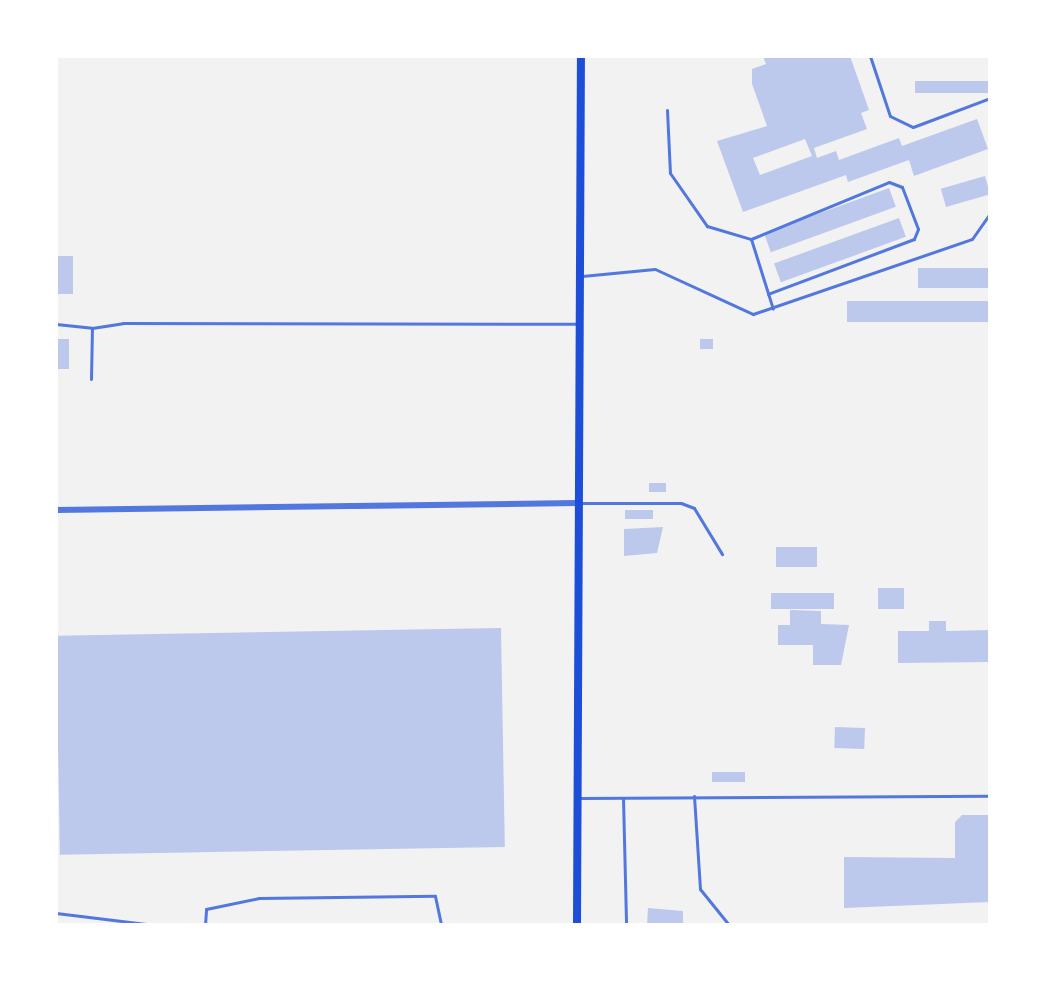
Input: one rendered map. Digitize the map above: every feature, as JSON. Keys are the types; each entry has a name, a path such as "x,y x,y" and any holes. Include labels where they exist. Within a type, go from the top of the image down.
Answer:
{"main road":[{"path":"577,925 581,56"}],"street":[{"path":"56,510 577,503"}],"lane":[{"path":"870,56 890,116 913,127 990,98"},
{"path":"667,110 670,173 707,226 751,239 889,182 902,187 918,229 914,239 768,294"},
{"path":"579,276 655,269 753,314 972,239 990,213"},
{"path":"751,239 774,309"},
{"path":"56,324 92,328 578,324"},
{"path":"91,379 92,328"},
{"path":"577,503 681,503 694,508 722,554"},
{"path":"694,796 700,889 729,925"},
{"path":"577,798 990,796"},
{"path":"623,798 626,925"},
{"path":"205,925 206,909 259,898 435,896 441,925"},
{"path":"56,913 154,925"}],"building":[{"path":"763,56 850,56 869,110 861,113 867,129 814,148 817,158 836,151 839,160 899,138 902,146 977,119 988,149 914,176 909,160 848,182 846,175 743,212 717,141 767,126 752,84 752,69 766,64","holes":["805,139 812,156 760,175 753,158"]},
{"path":"915,81 990,81 990,93 915,93"},
{"path":"985,176 990,194 946,207 941,189"},
{"path":"889,188 896,207 771,252 764,233"},
{"path":"899,218 906,237 781,282 774,263"},
{"path":"56,256 73,256 73,294 56,294"},
{"path":"918,268 990,268 990,288 918,288"},
{"path":"847,301 990,301 990,322 847,322"},
{"path":"57,339 69,339 69,369 57,369"},
{"path":"700,339 713,339 713,349 700,349"},
{"path":"649,483 666,483 666,492 649,492"},
{"path":"625,510 653,510 653,519 625,519"},
{"path":"663,527 657,553 624,556 624,529"},
{"path":"776,547 817,547 817,567 776,567"},
{"path":"878,588 904,588 904,609 878,609"},
{"path":"771,593 834,593 834,609 771,609"},
{"path":"790,610 821,611 821,624 849,625 841,665 813,665 813,645 778,645 778,625 790,625"},
{"path":"929,621 946,621 946,631 990,630 990,662 898,663 898,631 929,631"},
{"path":"501,628 505,847 60,855 56,636"},
{"path":"835,727 865,728 864,749 834,748"},
{"path":"712,772 745,772 745,782 712,782"},
{"path":"962,815 990,815 990,902 844,908 844,857 955,858 955,822"},
{"path":"648,908 683,911 683,925 647,925"}]}
